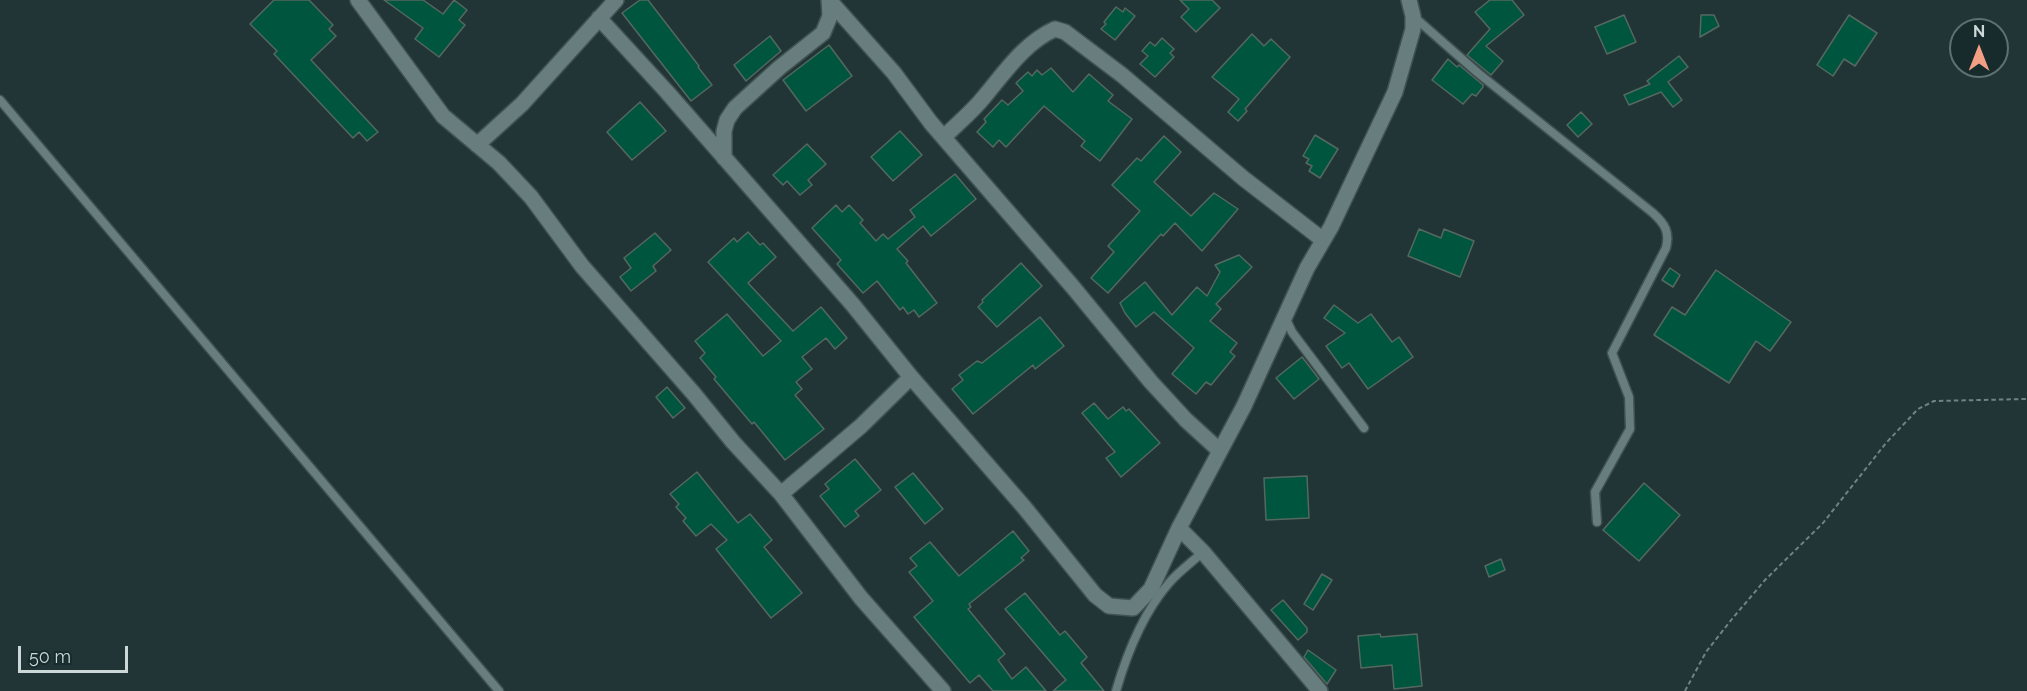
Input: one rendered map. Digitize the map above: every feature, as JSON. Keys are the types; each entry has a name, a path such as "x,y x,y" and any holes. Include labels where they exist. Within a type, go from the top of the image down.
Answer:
{"street":[{"path":"358,0 443,116 499,163 531,197 582,266 733,442 781,494 861,598 943,691"},
{"path":"477,145 522,104 616,0"},
{"path":"724,158 724,131 727,120 735,108 779,68 824,33 830,16 829,0"},
{"path":"829,0 894,73 994,198 1072,286 1151,382 1186,420 1220,451"},
{"path":"599,18 853,305 911,377 1024,507 1095,595 1109,606 1133,608 1151,589 1179,528 1244,406 1307,268 1395,92 1413,30 1413,16 1408,0"},
{"path":"944,137 982,100 1019,55 1055,29 1065,32 1122,75 1243,178 1323,240"},
{"path":"781,494 861,426 911,377"},
{"path":"1179,528 1203,552 1320,691"}],"lane":[{"path":"1413,16 1478,73 1665,223 1668,232 1666,248 1612,353 1629,397 1630,429 1595,492 1597,522"},
{"path":"0,100 499,691"},
{"path":"1284,316 1292,332 1364,428"},
{"path":"1116,691 1136,636 1156,599 1170,581 1203,552"}],"path":[{"path":"1685,691 1706,652 1732,619 1765,580 1823,523 1886,443 1918,409 1934,401 2027,399"}],"building":[{"path":"274,0 309,0 333,25 329,29 336,36 311,60 378,132 367,141 359,132 353,138 274,54 277,51 250,24"},
{"path":"384,0 423,0 443,14 454,0 467,10 459,20 465,25 439,57 415,39 423,28"},
{"path":"640,0 648,0 712,85 691,101 622,13"},
{"path":"1180,0 1212,0 1220,8 1196,32 1181,17 1189,9"},
{"path":"1490,0 1512,0 1524,15 1486,46 1503,61 1491,75 1467,55 1490,29 1475,12"},
{"path":"1116,7 1123,12 1125,8 1135,16 1115,40 1101,29"},
{"path":"1624,15 1636,42 1607,54 1595,27"},
{"path":"1701,15 1714,15 1719,26 1700,37"},
{"path":"1849,15 1877,33 1855,66 1844,59 1833,76 1817,65"},
{"path":"1252,34 1264,46 1271,39 1290,57 1245,109 1247,111 1238,121 1228,112 1239,99 1212,77"},
{"path":"770,36 781,51 746,81 734,65"},
{"path":"1162,38 1174,49 1170,53 1174,57 1155,77 1140,64 1148,56 1142,51 1150,42 1155,46"},
{"path":"829,45 852,76 806,111 783,80"},
{"path":"1679,56 1688,67 1668,82 1682,100 1673,107 1661,92 1629,105 1624,95 1650,84 1647,81"},
{"path":"1448,59 1483,85 1476,96 1472,94 1463,104 1432,80"},
{"path":"1051,68 1073,92 1089,74 1113,95 1108,101 1132,119 1100,161 1081,146 1085,141 1044,106 1006,147 999,140 993,147 977,132 986,122 984,119 1002,100 1008,105 1023,91 1016,83 1028,72 1032,76 1037,70 1042,75"},
{"path":"640,102 666,131 632,160 607,132"},
{"path":"1581,112 1592,124 1578,137 1567,125"},
{"path":"900,131 922,155 893,181 871,157"},
{"path":"1315,135 1338,149 1320,178 1309,171 1312,166 1306,163 1309,159 1303,156"},
{"path":"1164,136 1181,152 1154,182 1191,216 1214,193 1238,209 1202,251 1175,223 1163,236 1161,234 1108,293 1091,278 1114,252 1108,246 1140,211 1112,185 1137,158 1141,161"},
{"path":"807,144 826,164 808,180 812,185 800,195 787,181 783,185 773,175"},
{"path":"955,174 976,199 931,236 923,226 897,249 937,303 919,317 914,310 908,314 903,307 900,310 877,281 863,293 837,264 841,260 812,228 836,205 842,212 849,205 863,220 860,223 876,241 883,234 888,239 915,217 910,210"},
{"path":"1419,229 1441,238 1444,229 1474,241 1460,277 1408,256"},
{"path":"748,232 776,257 748,283 793,331 821,307 847,338 835,349 826,338 802,357 812,369 796,382 802,389 795,395 824,429 785,460 714,379 716,377 700,358 705,353 695,341 727,314 763,356 781,341 708,262 734,238 737,242"},
{"path":"655,233 671,250 653,266 656,271 631,291 620,277 631,268 624,258"},
{"path":"1239,255 1252,267 1216,304 1221,309 1210,321 1237,343 1230,352 1235,356 1211,385 1206,382 1196,394 1172,374 1194,348 1154,312 1136,327 1120,303 1145,282 1172,315 1197,287 1207,296 1220,272 1215,265"},
{"path":"1021,263 1042,286 997,327 978,307 983,302 982,300"},
{"path":"1670,268 1680,275 1673,287 1662,280"},
{"path":"1716,270 1791,322 1770,351 1756,341 1729,383 1654,335 1672,307 1685,315"},
{"path":"1334,305 1358,323 1371,314 1392,342 1399,337 1413,357 1368,389 1349,363 1342,368 1326,346 1345,333 1324,318"},
{"path":"1040,317 1064,346 1035,369 1033,365 973,414 952,389 963,380 959,375 977,361 982,363"},
{"path":"1302,357 1319,379 1294,399 1276,378"},
{"path":"667,387 685,408 673,418 656,397"},
{"path":"1094,403 1108,419 1123,407 1126,411 1129,409 1160,443 1121,477 1106,458 1115,452 1082,413"},
{"path":"855,459 881,490 855,511 859,516 845,527 820,496 829,489 825,484"},
{"path":"697,472 738,523 750,514 772,540 764,547 802,593 771,618 716,549 727,540 711,524 696,536 683,521 686,518 676,507 679,504 670,494"},
{"path":"913,473 943,509 925,524 895,487"},
{"path":"1307,476 1309,518 1266,520 1264,478"},
{"path":"1644,483 1680,515 1639,561 1603,530"},
{"path":"1013,531 1029,551 1021,558 1024,560 969,604 971,607 968,609 1005,654 998,660 1012,679 1026,667 1046,691 993,691 979,675 970,683 914,617 933,601 909,572 917,566 910,558 930,542 959,576"},
{"path":"1501,559 1505,570 1489,577 1485,566"},
{"path":"1322,574 1332,580 1313,610 1304,604"},
{"path":"1025,593 1060,635 1065,631 1087,657 1081,663 1104,691 1053,691 1066,680 1005,609"},
{"path":"1283,600 1307,628 1307,632 1298,640 1271,610"},
{"path":"1380,634 1381,637 1417,634 1422,686 1394,689 1392,665 1361,668 1358,636"},
{"path":"1308,650 1336,670 1327,684 1304,657"}]}
